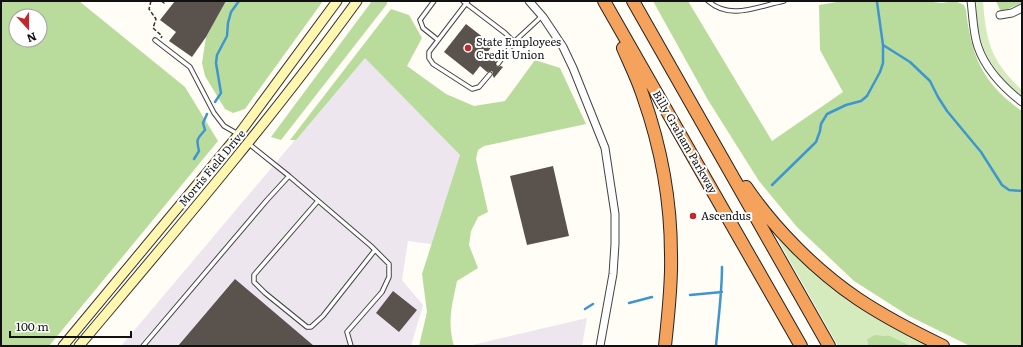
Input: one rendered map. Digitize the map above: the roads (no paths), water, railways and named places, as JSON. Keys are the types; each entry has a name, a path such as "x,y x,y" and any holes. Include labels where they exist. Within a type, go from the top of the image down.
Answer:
{"highway":[{"path":"603,1 643,94 663,166 670,226 671,256 665,346"},
{"name":"Billy Graham Parkway","path":"603,1 801,346"},
{"path":"633,1 829,346"},
{"path":"697,113 754,199 809,259 829,277 858,298 894,321 943,346"}],"street":[{"name":"Morris Field Drive","path":"63,346 239,134 337,1"},
{"name":"Morris Field Drive","path":"79,346 248,143 316,58 357,1"},
{"path":"529,1 542,16 563,47 605,148 615,214 613,274 600,346"},
{"path":"971,1 975,35 982,58 1005,88 1022,102"},
{"path":"1000,15 1012,13 1022,8"},
{"path":"239,134 248,143"}],"lane":[{"path":"434,1 420,20 423,28 438,40"},
{"path":"708,1 713,6 722,10 736,12 784,1"},
{"path":"490,74 479,87 472,89 433,64 429,58 429,52 465,2 506,33 514,42"},
{"path":"498,64 514,42 542,16"},
{"path":"155,40 190,67 214,113 224,126 239,134"},
{"path":"248,143 289,176 375,250 389,264 389,277 382,292 347,332 351,346"},
{"path":"143,346 289,176"},
{"path":"318,201 254,274 254,282 265,293 307,327 311,327 323,316 375,250"}],"waterway":[{"path":"215,102 221,93 216,63 217,55 227,36 231,12 239,1"},
{"path":"772,185 816,142 821,124 827,114 846,105 861,101 867,96 880,72 883,63 883,45 877,2"},
{"path":"883,45 910,62 930,81 947,111 981,152 1002,185 1009,190 1022,191"},
{"path":"194,159 199,151 198,139 205,130 203,123 207,114"},
{"path":"716,346 721,297 722,267"},
{"path":"690,295 722,292"},
{"path":"629,303 652,297"},
{"path":"585,309 593,304"}],"place":[{"name":"State Employees Credit Union","path":"468,48"},
{"name":"Ascendus","path":"693,216"}]}
